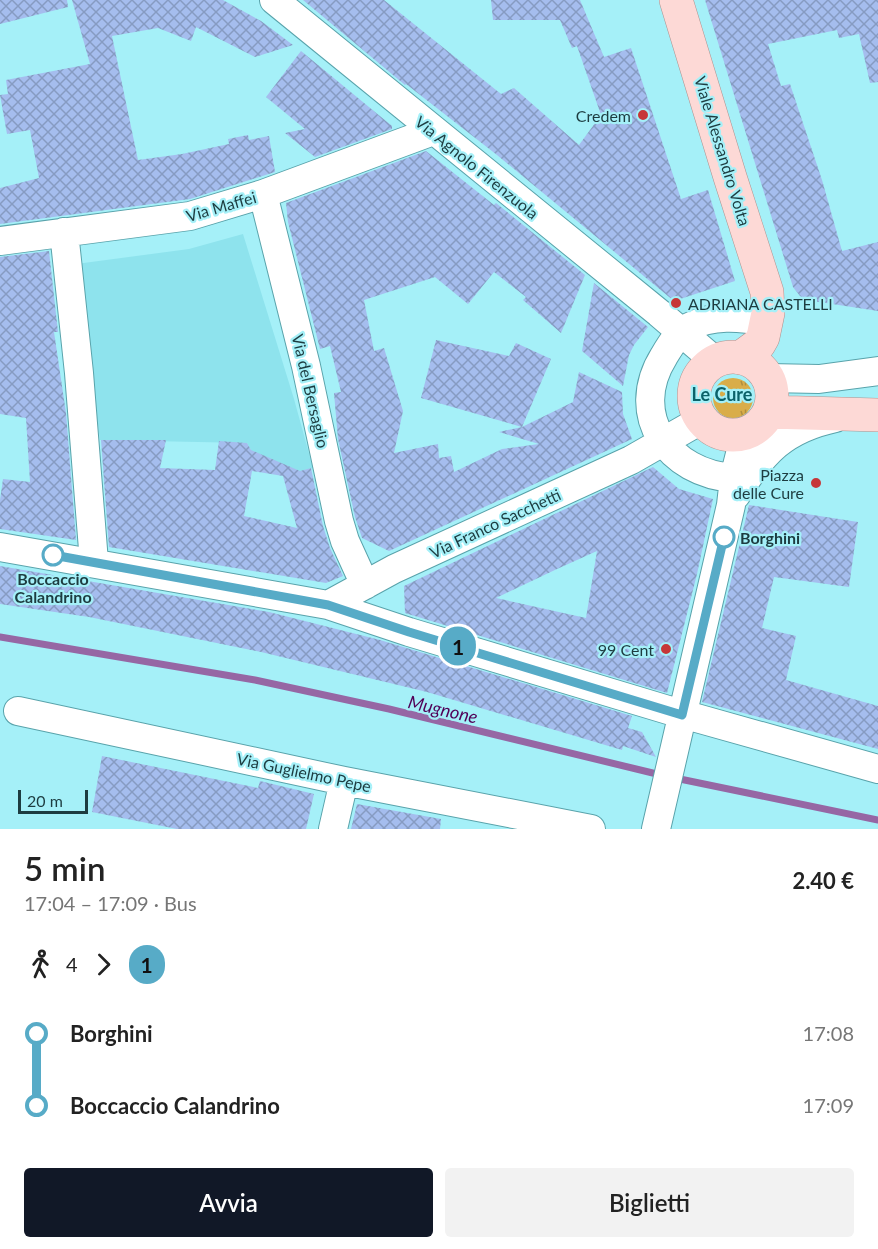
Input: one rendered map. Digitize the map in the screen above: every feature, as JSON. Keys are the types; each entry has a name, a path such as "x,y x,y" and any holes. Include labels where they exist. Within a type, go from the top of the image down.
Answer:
{"main road":[{"name":"Viale Alessandro Volta","path":"676,0 765,283 768,312"},
{"path":"728,360 758,366 768,378 772,395 769,412 759,426 745,434 729,436 711,429 701,420 694,400 694,388 699,376 728,360 759,344 763,337 768,312"},
{"path":"769,412 863,415"}],"street":[{"name":"Via Agnolo Firenzuola","path":"274,0 681,332"},
{"name":"Via Maffei","path":"0,242 184,218 263,194 433,131"},
{"name":"Via del Bersaglio","path":"263,194 306,366 339,521 345,541 365,585"},
{"path":"64,232 79,373 94,562"},
{"path":"733,490 714,475 680,460 663,443 652,414 651,383 657,367 681,332 693,325 719,318 747,318 768,312"},
{"path":"681,332 728,360"},
{"path":"768,378 819,379 878,371"},
{"path":"733,490 783,439 808,425 863,415"},
{"path":"663,443 701,420"},
{"path":"658,821 745,434"},
{"name":"Via Franco Sacchetti","path":"328,605 394,569 631,460 663,443"},
{"path":"0,547 328,605 682,715 878,769"},
{"name":"Via Guglielmo Pepe","path":"18,711 344,781 591,829"},
{"path":"333,829 344,781"}],"shaded area":[{"path":"243,234 313,468 300,471 255,457 247,443 100,440 76,264 189,249"}],"green space":[{"path":"733,378 747,384 753,398 747,412 733,418 719,412 713,398 719,384"}],"building":[{"path":"0,0 67,0 68,7 0,24"},
{"path":"72,0 223,0 261,21 293,45 255,57 196,27 191,41 158,28 112,36 138,160 229,144 228,139 248,135 249,140 269,136 275,172 190,199 0,224 0,188 39,178 30,130 7,134 0,95 8,94 6,80 90,64"},
{"path":"303,0 384,0 501,94 514,88 579,145 601,115 577,46 572,48 560,20 493,20 491,0 580,0 604,57 631,48 681,199 708,190 735,281 674,301 497,155 405,85"},
{"path":"705,0 878,0 878,82 870,83 859,34 839,38 837,30 768,44 781,86 790,84 822,180 842,251 878,242 878,311 806,300 793,287"},
{"path":"301,51 392,126 392,129 315,157 285,133 305,129 266,97"},
{"path":"426,151 494,205 496,203 585,275 561,333 523,300 526,297 494,272 468,304 435,277 364,300 374,351 384,348 403,411 394,453 438,444 439,458 451,456 454,472 502,449 539,444 499,432 522,427 573,402 579,372 622,392 623,414 632,439 389,551 362,538 355,517 338,439 334,393 341,392 330,346 320,349 288,222 286,203"},
{"path":"49,251 58,332 54,332 66,413 76,540 0,529 3,479 30,482 26,418 0,414 0,257"},
{"path":"594,283 648,327 629,355 623,386 582,351"},
{"path":"436,340 509,356 516,343 551,359 522,427 421,398"},
{"path":"101,440 166,440 160,468 215,470 219,441 247,443 251,450 300,471 311,468 323,526 343,576 326,583 109,547","holes":["252,471 283,476 297,528 244,516"]},
{"path":"653,467 679,489 713,499 667,693 405,613 404,586","holes":["597,551 586,618 496,598"]},
{"path":"749,505 858,522 849,587 774,577 762,628 796,636 786,680 878,706 878,749 702,702"},
{"path":"0,566 269,612 380,640 632,716 628,728 642,732 656,757 623,746 622,750 427,692 261,652 89,617 0,604"},
{"path":"102,756 258,788 260,781 314,794 306,829 177,829 92,812"},
{"path":"357,804 441,819 440,829 351,829"}],"waterway":[{"name":"Mugnone","path":"0,637 255,680 389,709 661,775"},
{"name":"Mugnone","path":"675,778 878,820"}],"bus line":[{"name":"1","path":"53,555 328,605 682,715 724,537"}],"place":[{"name":"Credem","path":"643,115"},
{"name":"ADRIANA CASTELLI","path":"676,303"},
{"name":"Piazza delle Cure","path":"816,483"},
{"name":"Borghini","path":"724,537"},
{"name":"Boccaccio Calandrino","path":"53,555"},
{"name":"99 Cent","path":"666,649"}],"district":[{"name":"Le Cure","path":"722,394"}]}
